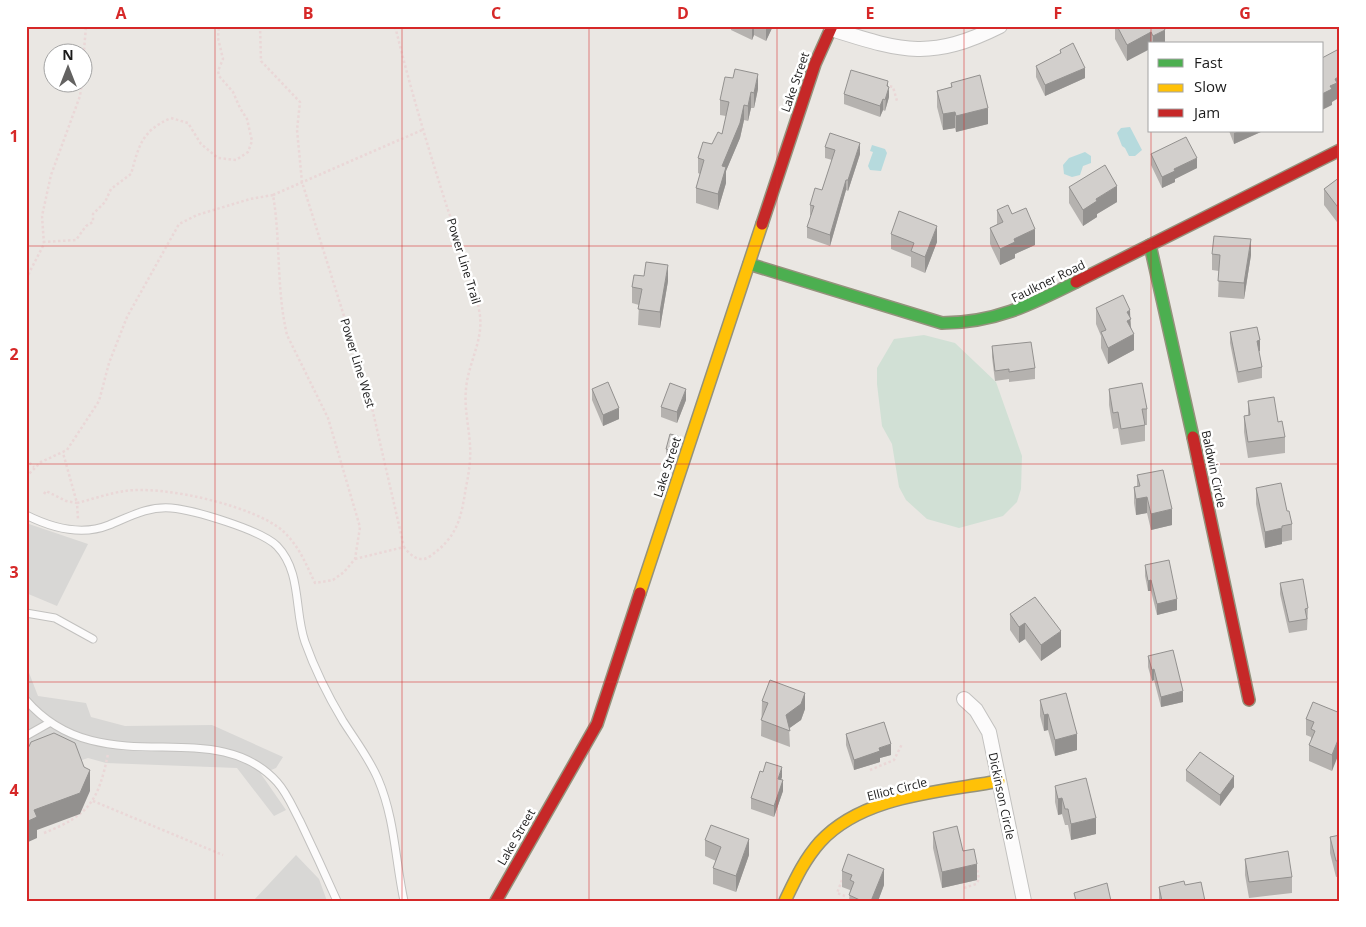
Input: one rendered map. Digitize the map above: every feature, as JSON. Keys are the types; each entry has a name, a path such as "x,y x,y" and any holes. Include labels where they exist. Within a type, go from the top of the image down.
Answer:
{"street":[{"path":"831,28 883,44 918,49 941,48 962,43 1000,26"},
{"name":"Lake Street","path":"496,901 597,724 815,64 831,28"},
{"name":"Faulkner Road","path":"749,264 942,323 971,324 1006,316 1340,150"},
{"name":"Baldwin Circle","path":"1150,245 1160,282 1249,700"},
{"name":"Dickinson Circle","path":"964,699 976,710 989,732 1024,901"},
{"name":"Elliot Circle","path":"785,901 797,872 814,846 852,817 881,805 999,781"}],"lane":[{"path":"26,515 46,525 92,530 130,515 153,509 171,508 248,530 264,536 278,546 288,563 296,587 304,640 321,682 378,779 390,813 404,901"},
{"path":"26,613 54,618 93,639"},
{"path":"26,700 49,723 80,738 110,745 229,752 244,758 258,767 277,782 290,801 337,901"},
{"path":"26,736 49,723"}],"path":[{"path":"85,42 86,26"},
{"path":"43,242 76,240 86,226 93,222 93,214 105,202 111,188 131,174 136,151 151,130 161,122 171,118 188,124 201,144 218,158 236,160 248,152 252,141 246,119 229,85 219,76 218,71 223,59 218,38 219,26"},
{"name":"Power Line West","path":"260,26 261,61 300,102 297,130 302,182 370,399 404,547"},
{"name":"Power Line Trail","path":"395,26 422,130 474,291 481,328 468,374 466,392 470,467 460,521 452,536 441,548 426,558 417,558 409,554 404,547"},
{"path":"883,85 893,87 897,101"},
{"path":"26,279 35,264 43,242 42,216 51,176 81,92"},
{"path":"26,477 40,462 63,453 99,401 109,362 127,317 179,224 197,214 262,196 273,195 422,130"},
{"path":"44,494 46,491 66,501 77,503 124,491 156,489 241,509 272,523 289,538 305,559 315,583 333,580 344,572 355,559 360,527 341,458 320,398 286,335 278,289 277,219 273,195"},
{"path":"63,453 77,503 79,530"},
{"path":"26,459 34,467"},
{"path":"355,559 404,547"},
{"path":"870,770 891,762 902,744"},
{"path":"44,833 70,822 90,806 104,774 110,745"},
{"path":"93,801 167,830 223,856"},
{"path":"964,888 976,884 979,879 975,861"},
{"path":"843,878 837,893 845,896"}],"shaded area":[{"path":"924,335 955,343 996,382 1022,456 1021,489 1017,502 1003,516 959,528 927,519 906,500 899,487 892,444 882,426 877,368 894,339"},
{"path":"26,523 88,544 57,606 26,593"},
{"path":"26,665 38,696 86,703 91,717 125,726 212,725 283,757 276,768 261,774 286,810 274,816 237,768 106,763 88,758 79,761 26,756"},
{"path":"296,855 319,879 327,901 253,901"}],"water":[{"path":"1130,127 1142,150 1135,156 1129,156 1122,146 1117,133 1121,128"},
{"path":"872,145 885,149 887,153 881,171 870,170 868,166 873,152 870,151"},
{"path":"1085,152 1091,156 1091,163 1083,166 1080,175 1072,177 1064,174 1063,165 1069,158"}],"building":[{"path":"1117,26 1163,26 1165,30 1153,36 1151,32 1127,45"},
{"path":"1073,43 1085,68 1045,85 1036,66 1061,53 1060,50"},
{"path":"1337,50 1340,56 1340,76 1335,79 1337,83 1330,86 1332,89 1324,93 1324,57"},
{"path":"735,69 758,74 754,93 751,92 748,106 744,105 740,123 722,166 726,167 718,194 696,188 704,160 698,158 703,142 712,144 718,132 722,134 729,102 720,100 725,77 733,78"},
{"path":"851,70 888,81 887,86 889,87 885,100 883,99 880,106 844,94"},
{"path":"980,75 988,108 956,116 955,112 943,114 937,91 952,87 951,83"},
{"path":"830,133 860,143 848,180 846,180 830,235 807,227 814,206 810,205 815,188 822,190 835,150 825,147"},
{"path":"1186,137 1197,158 1162,177 1151,154"},
{"path":"1105,165 1117,186 1083,210 1069,187"},
{"path":"1340,177 1340,210 1324,189"},
{"path":"1008,205 1012,214 1026,208 1035,229 1014,239 1015,242 1000,249 990,228 1003,222 997,210"},
{"path":"899,211 937,226 925,257 911,251 914,243 891,234"},
{"path":"1214,236 1251,239 1244,283 1218,281 1220,255 1212,254"},
{"path":"646,262 668,265 660,312 638,309 642,289 632,287 634,275 644,276"},
{"path":"1123,295 1130,310 1127,312 1131,319 1127,321 1134,334 1108,348 1101,332 1106,330 1096,308"},
{"path":"1257,327 1260,340 1257,341 1262,367 1238,372 1230,332"},
{"path":"1031,342 1035,368 1009,372 1009,369 995,371 992,346"},
{"path":"608,382 619,408 603,415 592,389"},
{"path":"670,383 686,389 677,412 661,407"},
{"path":"1142,383 1147,409 1142,409 1145,425 1121,429 1118,412 1113,413 1109,389"},
{"path":"1274,397 1278,422 1282,421 1285,437 1248,442 1244,416 1250,415 1248,401"},
{"path":"670,434 678,436 673,451 666,449"},
{"path":"1163,470 1172,509 1151,514 1147,497 1136,499 1134,487 1140,486 1137,475"},
{"path":"1281,483 1292,524 1265,532 1256,488"},
{"path":"1169,560 1177,599 1157,604 1151,580 1148,581 1145,565"},
{"path":"1303,579 1308,608 1305,609 1307,619 1289,622 1280,583"},
{"path":"1035,597 1061,631 1041,645 1025,623 1019,627 1010,614"},
{"path":"1173,650 1183,691 1161,697 1154,669 1152,670 1148,656"},
{"path":"770,680 805,693 801,704 786,715 790,731 761,720 768,703 762,701"},
{"path":"1066,693 1077,734 1055,740 1048,714 1044,715 1040,700"},
{"path":"1313,702 1340,713 1340,735 1332,755 1309,745 1315,731 1311,729 1314,722 1306,719"},
{"path":"884,722 891,744 879,748 880,751 854,760 846,734"},
{"path":"54,733 75,743 84,767 90,770 80,793 34,810 37,817 26,822 26,753 31,742"},
{"path":"1200,752 1234,776 1220,795 1186,770"},
{"path":"766,762 782,767 778,779 783,780 774,806 751,798 760,771 763,772"},
{"path":"1086,778 1096,818 1071,824 1068,809 1065,809 1062,798 1058,799 1055,786"},
{"path":"711,825 749,839 736,876 713,868 721,847 705,840"},
{"path":"957,826 963,851 974,849 977,864 942,872 933,832"},
{"path":"1340,835 1340,860 1336,861 1330,837"},
{"path":"1288,851 1292,877 1249,882 1245,859"},
{"path":"848,854 884,869 871,901 862,901 849,895 854,882 850,880 852,875 842,871"},
{"path":"1184,881 1185,885 1201,882 1205,901 1162,901 1159,887"},
{"path":"1107,883 1111,901 1076,901 1074,893"}],"traffic: fast":[{"path":"1150,245 1193,437"},
{"path":"749,264 942,323 978,320 995,316 1027,305 1076,282"}],"traffic: slow":[{"path":"640,593 762,224"},
{"path":"785,901 796,878 814,849 838,826 858,814 904,798 999,781"}],"traffic: jam":[{"path":"762,224 815,64 832,26"},
{"path":"1076,282 1340,150"},
{"path":"1193,437 1249,700"},
{"path":"496,901 597,724 640,593"}]}
